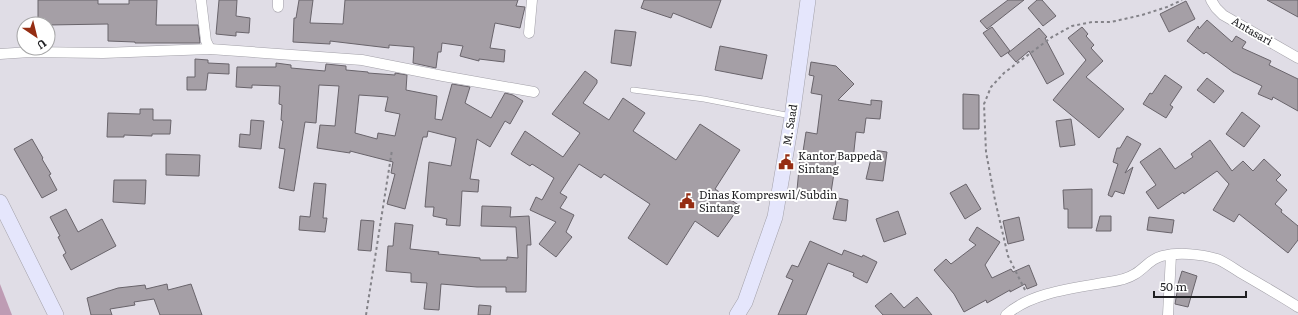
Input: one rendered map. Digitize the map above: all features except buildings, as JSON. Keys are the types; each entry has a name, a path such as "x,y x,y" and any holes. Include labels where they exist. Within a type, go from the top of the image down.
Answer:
{"street":[{"path":"201,0 206,40 210,50"},
{"path":"529,33 532,0"},
{"name":"M. Saad","path":"737,315 745,302 775,217 792,117 808,0"},
{"name":"Antasari","path":"1211,0 1223,15 1298,58"},
{"path":"0,54 30,52 103,53 210,50 362,60 534,92"},
{"path":"0,202 56,315"},
{"path":"1168,315 1171,255"},
{"path":"1006,315 1019,304 1030,299 1072,288 1119,280 1135,274 1150,261 1162,256 1171,255 1194,255 1218,260 1298,307"}],"lane":[{"path":"633,90 704,99 792,117"}],"path":[{"path":"1030,299 1008,256 986,152 984,104 991,87 1004,73 1052,37 1072,26 1092,22 1111,22 1142,15 1167,7 1182,0"},
{"path":"366,315 392,150"}],"shaded area":[{"path":"0,284 12,315 0,315"}],"place":[{"name":"Kantor Bappeda Sintang","path":"786,162"},
{"name":"Dinas Kompreswil/Subdin Sintang","path":"687,201"}]}
